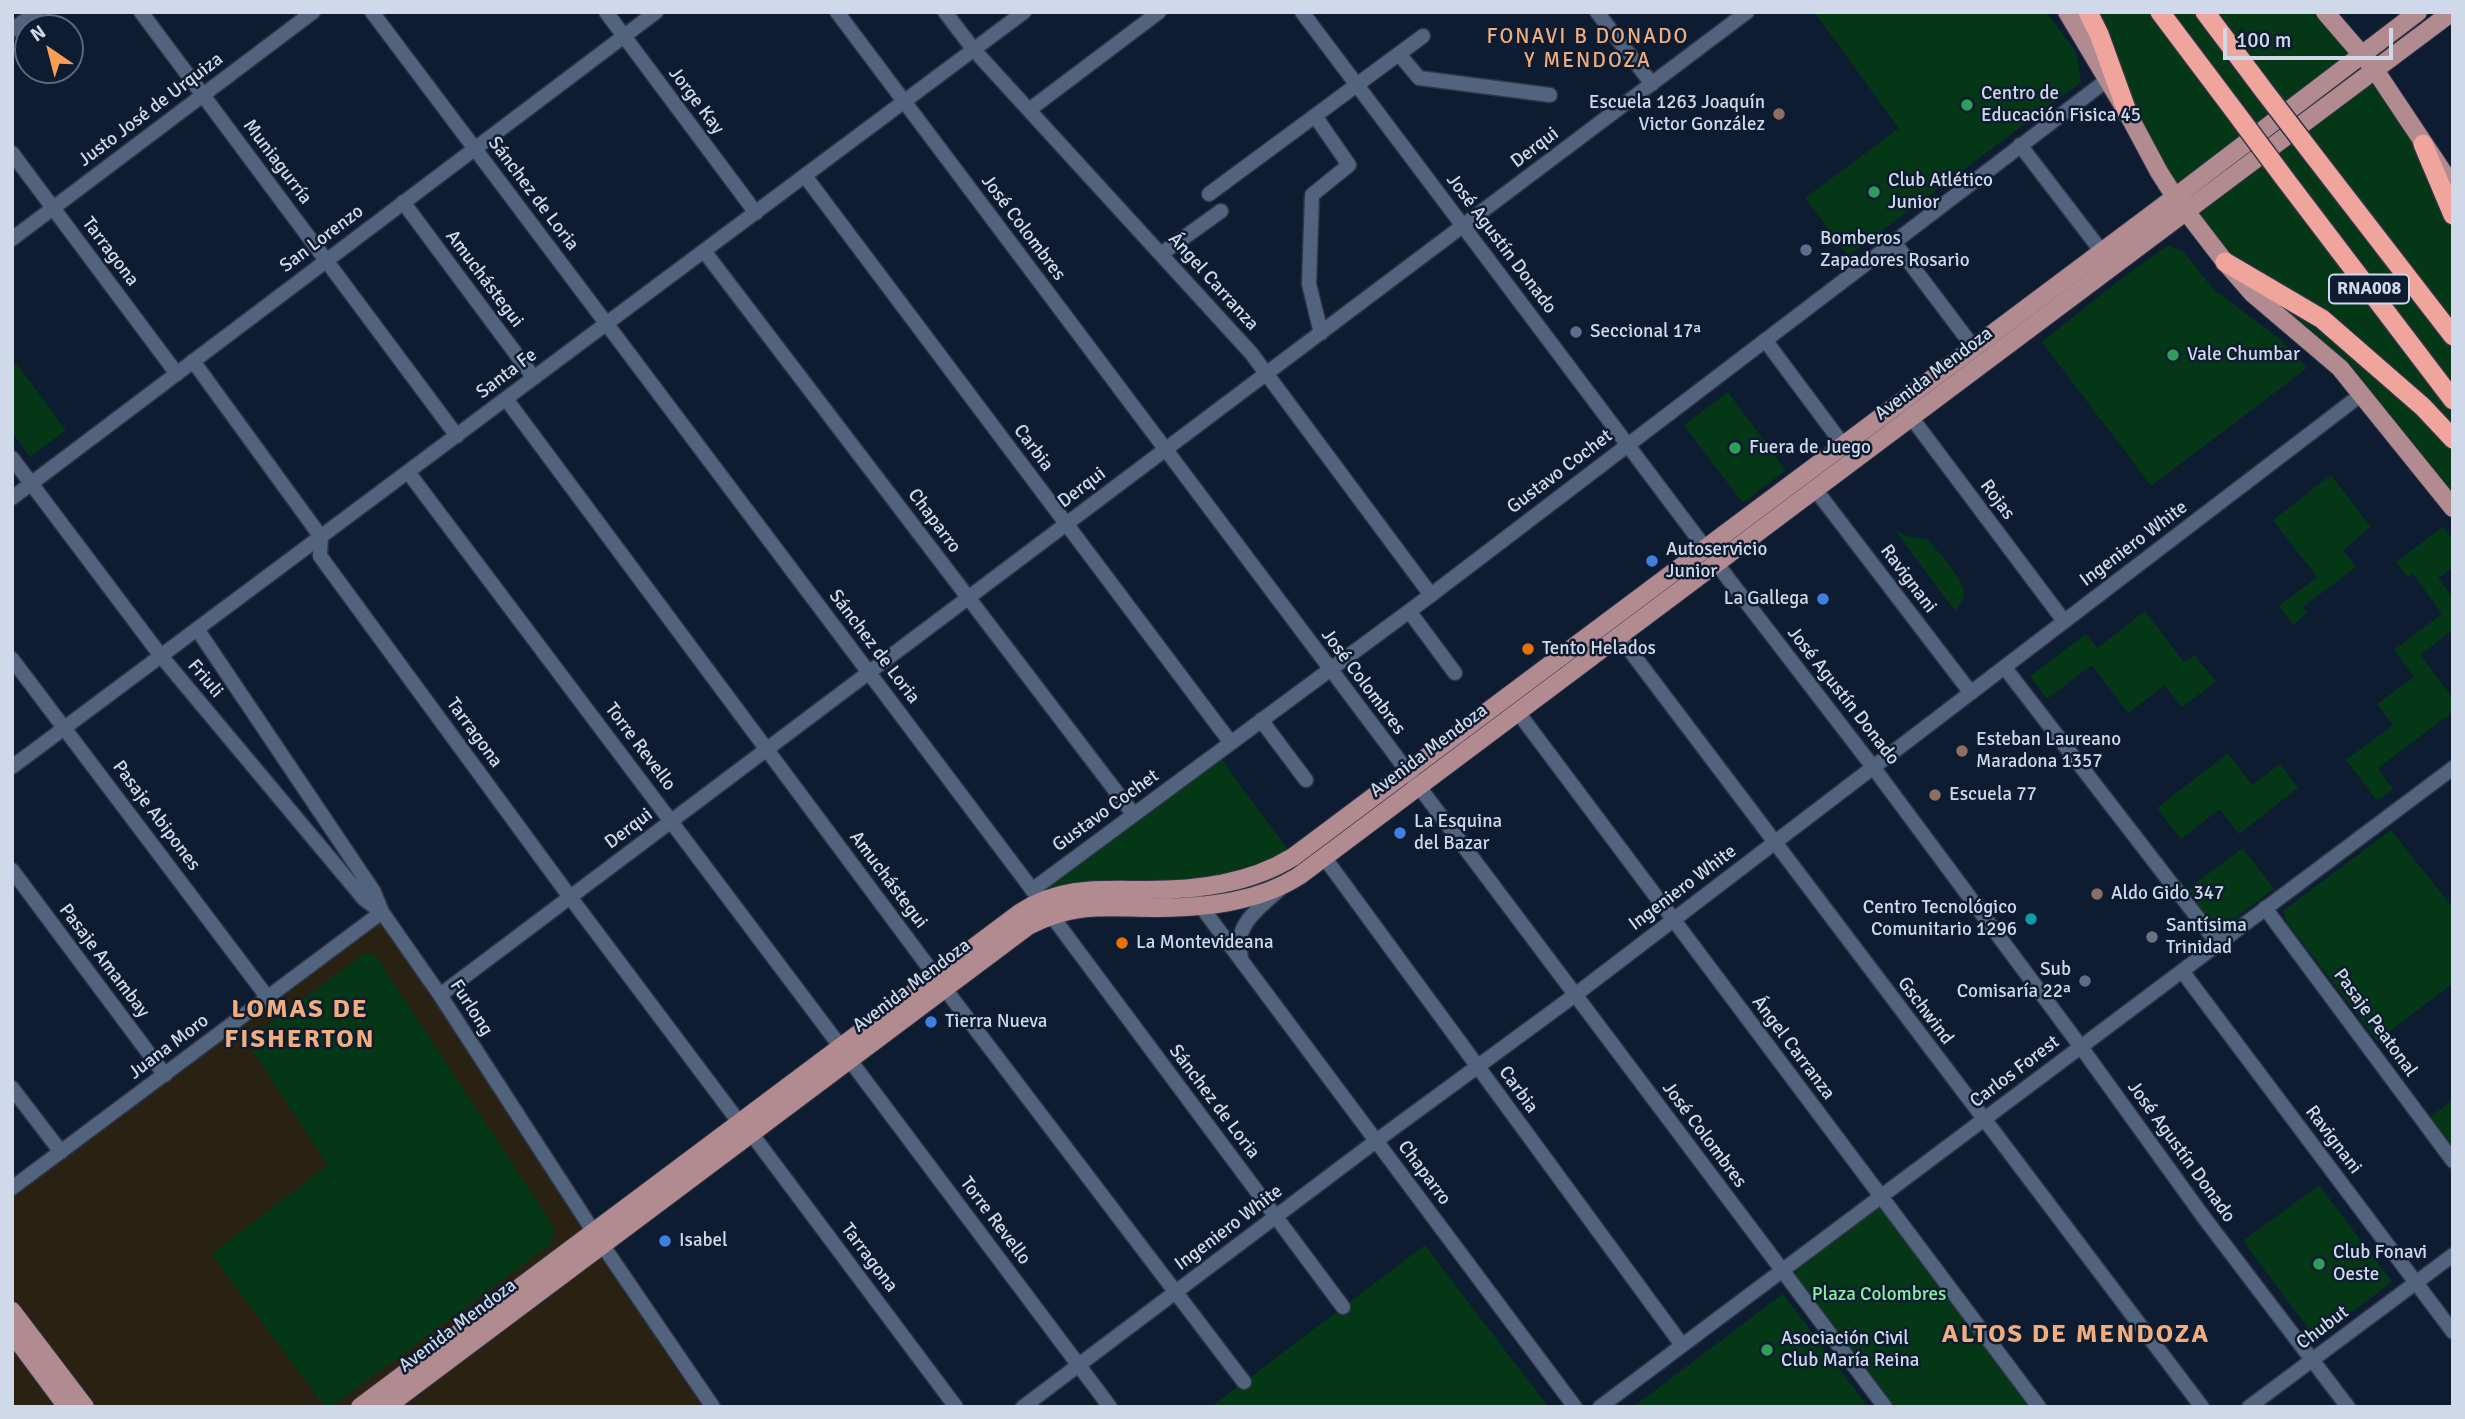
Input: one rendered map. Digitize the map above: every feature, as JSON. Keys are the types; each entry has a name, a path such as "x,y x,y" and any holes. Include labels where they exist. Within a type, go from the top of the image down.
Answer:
{"highway":[{"path":"2088,12 2099,34 2128,114"},
{"name":"RNA008","path":"2160,12 2453,400"},
{"name":"RNA008","path":"2205,12 2453,336"},
{"path":"2423,144 2453,215"},
{"path":"2225,262 2322,319 2423,407 2453,439"}],"main road":[{"path":"2067,12 2181,204 2225,262 2253,293 2340,368 2453,508"},
{"path":"2325,12 2375,70 2453,187"},
{"name":"Avenida Mendoza","path":"1041,901 1072,909 1111,906 1161,908 1228,903 1261,895 1285,885 1324,858 1412,779 1711,556 1815,489 1974,348 2005,336 2102,252 2181,204 2418,12"},
{"name":"Avenida Mendoza","path":"360,1407 597,1238 940,981 1041,901 1069,892 1102,889 1188,888 1249,878 1277,867 1517,711 1619,636 1844,446 1905,411 2181,204 2375,70 2452,12"},
{"name":"Avenida Mendoza","path":"386,1407 597,1238"},
{"path":"12,1311 85,1407"},
{"path":"12,1333 67,1407"}],"street":[{"path":"12,30 36,12"},
{"name":"Muniagurría","path":"141,12 457,436"},
{"name":"Justo José de Urquiza","path":"12,239 313,12"},
{"name":"Sánchez de Loria","path":"372,12 1343,1307"},
{"name":"Jorge Kay","path":"606,12 756,213"},
{"name":"San Lorenzo","path":"12,498 656,12"},
{"name":"José Colombres","path":"837,12 1885,1407"},
{"name":"Ángel Carranza","path":"945,12 974,50 1251,353 1431,595"},
{"name":"Santa Fe","path":"12,767 1024,12"},
{"path":"1029,110 1159,12"},
{"name":"José Agustín Donado","path":"1303,12 1711,556 1874,767 2205,1219 2348,1407"},
{"path":"1597,12 1652,84"},
{"name":"Derqui","path":"440,995 1747,12"},
{"path":"1209,194 1423,36"},
{"path":"1399,54 1419,78 1549,95"},
{"name":"Gustavo Cochet","path":"1041,901 1134,815 1431,595 2107,80"},
{"path":"1315,116 1349,165 1312,195 1309,284 1321,333"},
{"path":"2020,145 2102,252"},
{"name":"Tarragona","path":"12,153 177,374"},
{"name":"Carbia","path":"805,176 1231,743"},
{"name":"Amuchástegui","path":"403,202 534,378"},
{"path":"1161,254 1221,211"},
{"path":"1894,242 1974,348"},
{"name":"Chaparro","path":"704,251 1134,815"},
{"path":"1765,340 1844,446"},
{"name":"Tarragona","path":"193,361 321,537 320,556 570,897 956,1407"},
{"name":"Ingeniero White","path":"1023,1407 1376,1141 1576,995 2362,394"},
{"name":"Amuchástegui","path":"506,399 940,981 1244,1382"},
{"name":"Rojas","path":"1905,411 2064,621"},
{"name":"Friuli","path":"12,458 162,656 363,899 382,912"},
{"name":"Torre Revello","path":"408,472 1110,1407"},
{"name":"Ravignani","path":"1815,489 1971,693"},
{"path":"1409,611 1455,673"},
{"name":"Furlong","path":"197,629 374,892 382,912 440,995 597,1238 713,1407"},
{"name":"Gschwind","path":"1619,636 2202,1407"},
{"name":"Pasaje Abipones","path":"12,659 268,998"},
{"path":"2005,668 2218,944"},
{"name":"Ángel Carranza","path":"1517,711 2039,1407"},
{"path":"1261,720 1306,780"},
{"name":"Carlos Forest","path":"1600,1407 2453,768"},
{"name":"Carbia","path":"1324,858 1682,1345"},
{"name":"Pasaje Amambay","path":"12,870 165,1074"},
{"path":"1242,961 1237,943 1244,926 1285,885"},
{"name":"Chaparro","path":"1188,888 1575,1407"},
{"name":"Pasaje Peatonal","path":"2265,908 2453,1161"},
{"name":"Juana Moro","path":"12,1188 382,912"},
{"name":"Ravignani","path":"2182,971 2453,1332"},
{"path":"12,1088 61,1152"},
{"name":"Chubut","path":"2249,1407 2453,1255"}],"shaded area":[{"path":"382,912 713,1407 12,1407 12,1188"}],"green space":[{"name":"Centro de Educación Fisica 45","path":"1814,12 2046,12 2076,52 2081,82 1848,256 1805,198 1899,128"},
{"path":"2067,12 2325,12 2453,187 2453,508 2362,394 2225,262"},
{"name":"Vale Chumbar","path":"2167,246 2182,250 2214,290 2280,339 2307,368 2151,486 2042,342"},
{"path":"17,364 66,430 30,457 12,432 12,367"},
{"name":"Fuera de Juego","path":"1728,392 1786,470 1743,503 1684,425"},
{"path":"2331,475 2371,527 2343,550 2356,567 2303,607 2307,613 2293,625 2279,606 2317,577 2273,520"},
{"path":"2443,527 2453,540 2453,567 2438,578 2453,598 2453,630 2420,655 2453,698 2453,712 2378,768 2393,789 2377,801 2346,760 2393,725 2377,704 2414,677 2394,650 2442,614 2413,574 2407,577 2396,562"},
{"path":"1895,530 1907,536 1929,540 1950,566 1960,581 1965,596 1955,611"},
{"path":"2145,611 2184,662 2195,655 2216,682 2182,707 2165,685 2128,713 2092,665 2047,699 2030,676 2086,634 2097,648"},
{"path":"1217,753 1293,857 1249,878 1040,900 1032,890"},
{"path":"2228,753 2252,785 2280,764 2298,788 2239,834 2220,809 2181,839 2157,808"},
{"path":"2391,830 2453,908 2453,983 2377,1041 2287,922 2283,911"},
{"path":"2243,848 2274,889 2217,932 2185,891"},
{"path":"364,954 376,956 554,1227 552,1243 331,1407 325,1407 211,1254 328,1165 246,1041"},
{"path":"2453,1100 2453,1147 2430,1117"},
{"name":"Club Fonavi Oeste","path":"2319,1185 2392,1282 2316,1339 2243,1241"},
{"name":"Plaza Colombres","path":"1878,1208 1884,1209 2034,1407 1892,1407 1795,1278 1797,1269"},
{"path":"1425,1245 1548,1407 1211,1407"},
{"name":"Asociación Civil Club María Reina","path":"1783,1294 1868,1407 1633,1407"}],"place":[{"name":"Centro de Educación Fisica 45","path":"1967,105"},
{"name":"Escuela 1263 Joaquín Victor González","path":"1779,114"},
{"name":"Club Atlético Junior","path":"1874,192"},
{"name":"Bomberos Zapadores Rosario","path":"1806,250"},
{"name":"Seccional 17ª","path":"1576,332"},
{"name":"Vale Chumbar","path":"2173,355"},
{"name":"Fuera de Juego","path":"1735,448"},
{"name":"Autoservicio Junior","path":"1652,561"},
{"name":"La Gallega","path":"1823,599"},
{"name":"Tento Helados","path":"1528,649"},
{"name":"Esteban Laureano Maradona 1357","path":"1962,751"},
{"name":"Escuela 77","path":"1935,795"},
{"name":"La Esquina del Bazar","path":"1400,833"},
{"name":"Aldo Gido 347","path":"2097,894"},
{"name":"Centro Tecnológico Comunitario 1296","path":"2031,919"},
{"name":"Santísima Trinidad","path":"2152,937"},
{"name":"La Montevideana","path":"1122,943"},
{"name":"Sub Comisaría 22ª","path":"2085,981"},
{"name":"Tierra Nueva","path":"931,1022"},
{"name":"Isabel","path":"665,1241"},
{"name":"Club Fonavi Oeste","path":"2319,1264"},
{"name":"Asociación Civil Club María Reina","path":"1767,1350"}],"district":[{"name":"FONAVI B DONADO Y MENDOZA","path":"1588,49"},
{"name":"LOMAS DE FISHERTON","path":"300,1025"},
{"name":"ALTOS DE MENDOZA","path":"2076,1335"}]}
